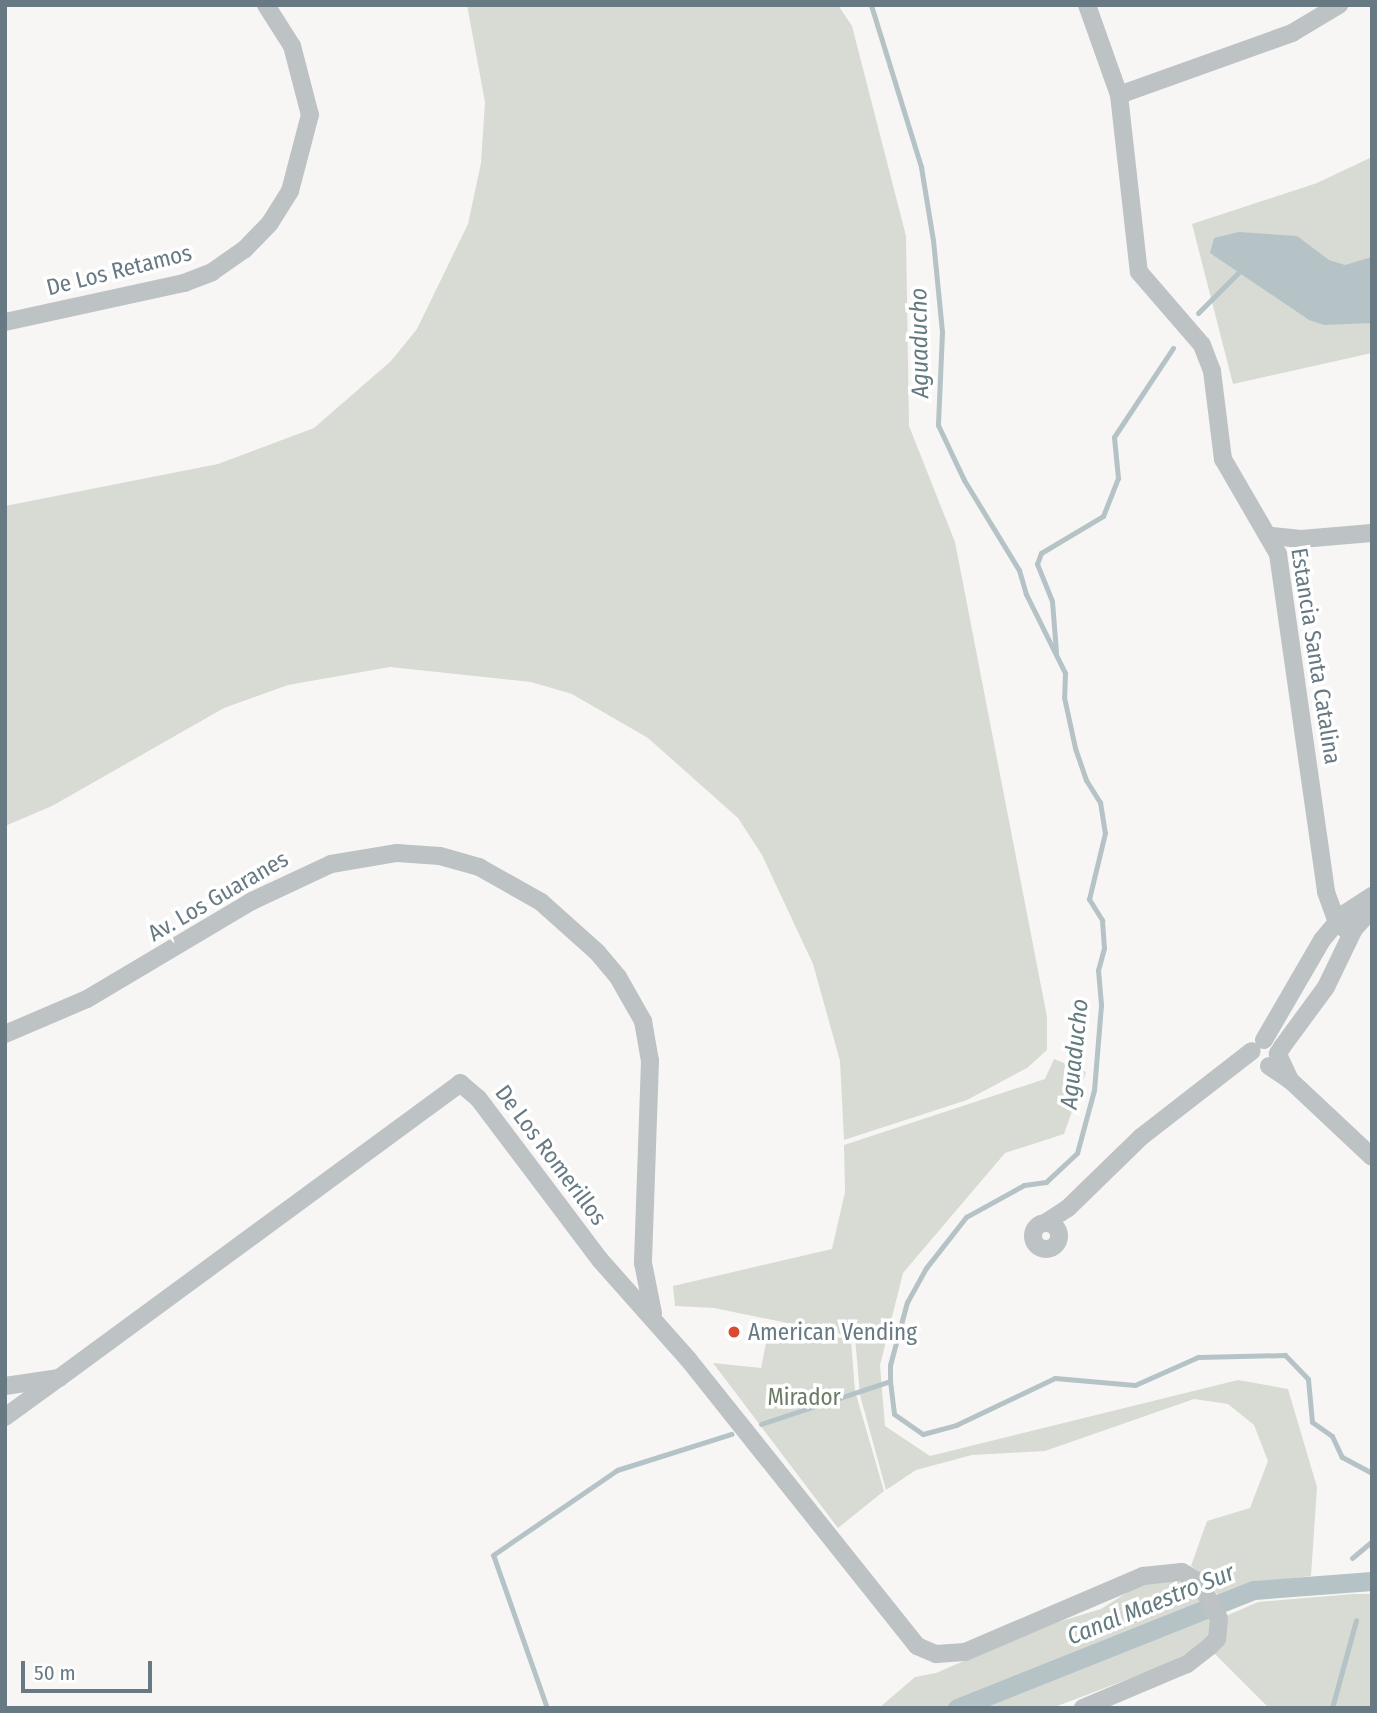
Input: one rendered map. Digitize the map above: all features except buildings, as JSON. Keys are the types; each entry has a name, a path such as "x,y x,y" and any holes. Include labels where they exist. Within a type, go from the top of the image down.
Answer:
{"street":[{"name":"De Los Retamos","path":"5,322 184,284 244,250 290,191 303,152 310,115 299,65 282,27 266,5"},
{"name":"Estancia Santa Catalina","path":"1087,5 1119,95 1139,272 1202,345 1212,371 1223,459 1249,509 1272,536 1284,584 1326,892 1344,928"},
{"path":"1119,95 1292,33 1339,5"},
{"path":"1272,536 1301,539 1372,533"},
{"name":"Av. Los Guaranes","path":"5,1034 87,999 252,901 331,864 397,853 440,856 480,867 541,902 597,952 618,977 643,1021 650,1061 643,1263 645,1289 657,1323"},
{"path":"1264,1055 1344,928 1372,896"},
{"path":"1068,1208 1054,1247 1038,1247 1034,1233 1068,1208 1141,1137 1235,1064 1264,1055 1326,987 1344,928 1372,909"},
{"path":"1264,1055 1372,1157"},
{"name":"De Los Romerillos","path":"5,1386 60,1378 460,1083 478,1098 601,1261 657,1323 895,1621 926,1651 946,1656 965,1653 1051,1615 1105,1599 1143,1576 1182,1572 1208,1593 1219,1618 1217,1639 1200,1656 1083,1708"},
{"path":"5,1417 60,1378"}],"green space":[{"path":"467,5 838,5 852,26 906,236 909,426 955,542 1047,1017 1047,1050 1027,1068 967,1100 844,1140 840,1061 813,964 762,855 738,818 648,738 572,694 531,682 390,667 288,685 224,708 52,806 5,826 5,506 218,464 314,428 391,361 417,329 468,224 481,163 485,102"},
{"path":"1372,157 1372,353 1233,384 1192,224 1317,183"},
{"path":"1054,1059 1086,1072 1064,1134 1005,1153 903,1273 880,1365 885,1426 930,1456 1238,1380 1288,1389 1317,1487 1311,1576 1251,1583 1218,1596 1208,1579 1191,1566 1207,1521 1250,1508 1268,1461 1254,1425 1228,1404 1194,1399 1045,1451 972,1455 916,1470 886,1490 860,1395 855,1337 714,1308 675,1306 673,1286 832,1249 845,1192 844,1145 1045,1079"},
{"name":"Mirador","path":"770,1324 851,1340 855,1391 884,1491 838,1528 713,1363 761,1368"},
{"path":"1181,1579 1191,1584 1213,1620 1210,1634 1199,1647 1165,1665 1052,1708 879,1708 915,1677 936,1673 1045,1626 1101,1609 1145,1581"},
{"path":"1372,1594 1372,1708 1269,1708 1215,1654 1224,1641 1226,1616 1258,1602"}],"shaded area":[{"path":"1239,232 1297,236 1329,260 1345,265 1372,257 1372,323 1324,325 1309,320 1210,253 1214,238"}],"waterway":[{"name":"Aguaducho","path":"871,5 921,167 933,240 942,332 938,425 964,480 1019,570 1026,594 1065,673 1064,697 1075,748 1086,780 1100,802 1105,833 1089,899 1102,920 1104,948 1098,970 1101,1005 1094,1090 1077,1153 1046,1182 1024,1185 966,1217 926,1268 907,1302 890,1365 890,1381"},
{"path":"1198,313 1239,272"},
{"name":"Aguaducho","path":"1056,652 1052,601 1037,564 1041,553 1103,516 1118,478 1114,437 1173,348"},
{"path":"761,1424 890,1381 894,1414 923,1434 956,1425 1055,1378 1135,1385 1198,1357 1285,1355 1308,1379 1312,1422 1332,1436 1342,1457 1372,1473"},
{"path":"547,1708 493,1555 617,1470 731,1434"},
{"path":"1352,1558 1372,1541"},
{"name":"Canal Maestro Sur","path":"957,1708 1254,1590 1372,1581"},
{"path":"1332,1708 1356,1620"}],"place":[{"name":"American Vending","path":"734,1332"}]}
